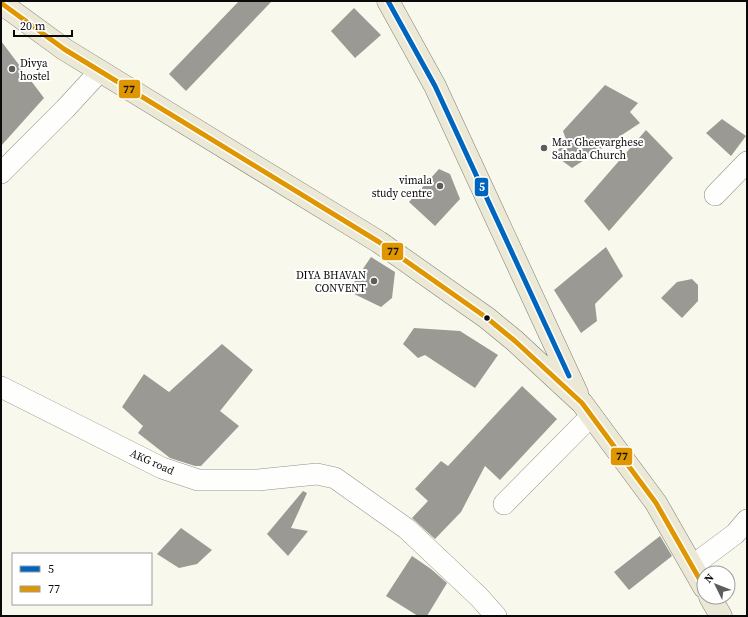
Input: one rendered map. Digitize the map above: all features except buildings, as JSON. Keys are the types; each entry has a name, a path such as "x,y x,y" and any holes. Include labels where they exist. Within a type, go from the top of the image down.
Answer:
{"main road":[{"path":"388,1 435,86 586,409"},
{"path":"1,3 64,49 379,242 488,318 515,341 586,409 656,503 696,573"},
{"path":"715,605 721,616"}],"street":[{"path":"1,173 65,109 100,71"},
{"path":"715,195 747,162"},
{"name":"AKG road","path":"1,387 162,468 198,480 258,480 317,474 334,478 407,529 479,597 496,616"},
{"path":"504,504 586,409"},
{"path":"692,566 735,534 747,520"}],"transit line":[{"name":"5","path":"388,1 435,86 569,376"},
{"name":"77","path":"1,3 64,49 379,242 487,318 515,341 582,403 656,503 696,573"}],"place":[{"name":"Divya hostel","path":"12,69"},
{"name":"Mar Gheevarghese Sahada Church","path":"544,148"},
{"name":"vimala study centre","path":"440,186"},
{"name":"DIYA BHAVAN CONVENT","path":"374,281"}]}
